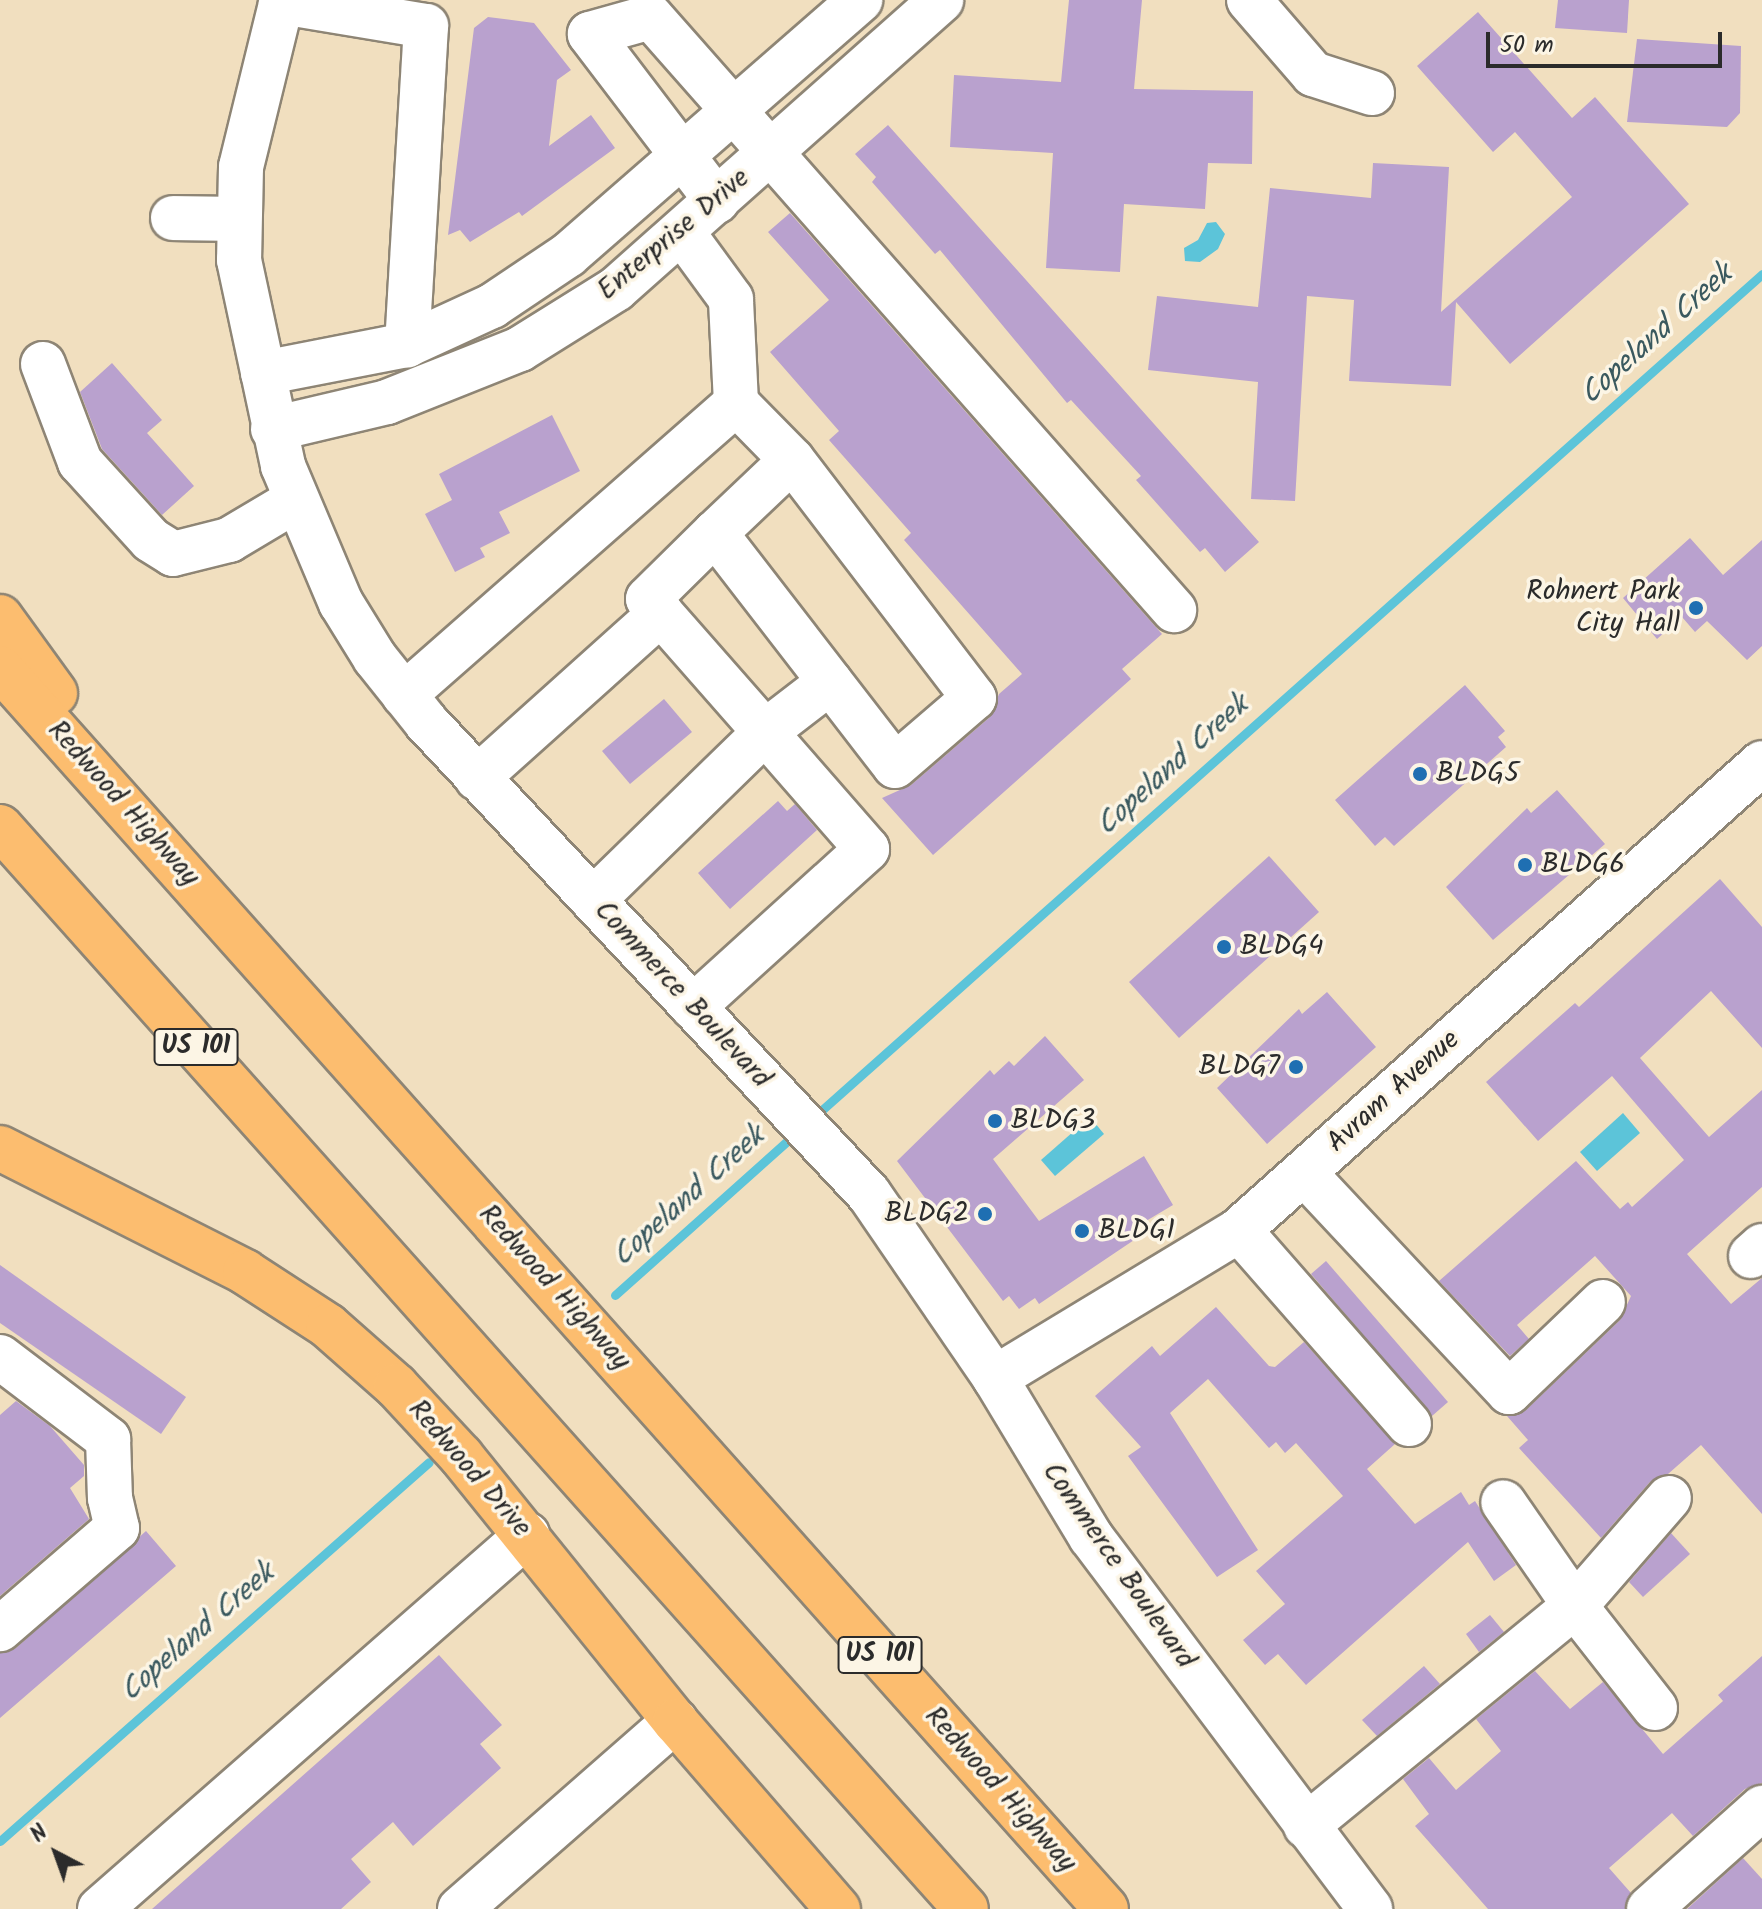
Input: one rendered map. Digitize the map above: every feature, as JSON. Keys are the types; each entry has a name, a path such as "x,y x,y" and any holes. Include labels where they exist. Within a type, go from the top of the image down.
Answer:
{"main road":[{"path":"0,617 177,864"},
{"name":"Redwood Highway","path":"0,668 1106,1909"},
{"name":"US 101","path":"0,827 966,1909"},
{"path":"0,838 67,901"},
{"name":"Redwood Drive","path":"0,1148 245,1272 328,1326 410,1402 461,1456 675,1721 838,1909"}],"street":[{"name":"Enterprise Drive","path":"263,373 407,345 492,306 568,255 682,160 860,0"},
{"name":"Enterprise Drive","path":"273,429 387,402 520,349 616,289 941,0"},
{"path":"1249,0 1313,74 1372,93"},
{"path":"282,1 426,26 407,345"},
{"name":"Commerce Boulevard","path":"282,1 241,167 237,219 239,260 273,429 296,500 341,603 404,695 477,778 869,1194 995,1378 1091,1537 1370,1909"},
{"path":"717,201 682,160 590,34 651,17 1174,610"},
{"path":"173,218 237,219"},
{"path":"682,232 731,299 736,403 792,460 974,698 895,766 715,533"},
{"path":"43,364 80,462 151,540 173,554 229,540 296,500"},
{"path":"404,695 736,403"},
{"path":"693,1007 867,849 648,599 792,460"},
{"path":"477,778 661,613"},
{"path":"593,900 765,732 830,682"},
{"name":"Avram Avenue","path":"995,1378 1239,1230 1762,763"},
{"path":"1304,1173 1509,1392 1603,1302"},
{"path":"1239,1230 1409,1424"},
{"path":"0,1357 108,1439 110,1498 117,1528 0,1629"},
{"path":"1306,1826 1575,1606 1669,1498"},
{"path":"1503,1502 1575,1606 1655,1708"},
{"path":"100,1909 527,1535"},
{"path":"460,1909 675,1721"},
{"path":"1649,1909 1762,1808"}],"water":[{"path":"1216,222 1225,234 1218,249 1200,262 1185,261 1184,248 1198,240 1207,223"},
{"path":"1623,1113 1640,1133 1597,1171 1580,1152"},
{"path":"1090,1117 1104,1134 1055,1176 1041,1160"}],"building":[{"path":"1069,0 1142,0 1134,89 1253,91 1252,164 1208,163 1205,209 1124,204 1120,272 1046,268 1053,153 950,147 954,75 1061,82"},
{"path":"1558,0 1629,0 1627,33 1555,28"},
{"path":"1478,12 1572,118 1595,97 1689,204 1510,364 1456,302 1451,386 1349,381 1354,300 1307,296 1295,501 1251,499 1258,382 1148,370 1157,296 1258,307 1270,188 1371,198 1373,163 1449,167 1441,312 1572,197 1515,132 1493,152 1417,66"},
{"path":"488,17 534,23 571,70 557,80 549,146 591,115 615,148 522,216 519,212 470,242 460,230 448,235 474,28"},
{"path":"1637,39 1741,46 1740,113 1727,127 1627,122"},
{"path":"888,125 1259,542 1225,572 1205,548 1200,552 1136,480 1141,476 1071,400 1067,403 940,250 935,254 872,182 876,177 855,154"},
{"path":"790,213 1162,634 1122,669 1131,679 933,855 882,798 911,785 990,717 999,694 1022,674 904,540 911,533 829,440 839,431 770,352 829,300 768,232"},
{"path":"112,363 162,420 147,433 194,486 162,515 102,449 80,392"},
{"path":"552,415 580,471 499,512 510,533 480,548 485,557 455,572 425,514 452,500 439,474"},
{"name":"Rohnert Park City Hall","path":"1690,538 1723,575 1762,540 1762,646 1747,660 1707,621 1695,632 1682,617 1657,639 1623,598"},
{"name":"BLDG5","path":"1465,685 1505,731 1498,737 1506,747 1394,846 1385,837 1375,846 1335,800"},
{"path":"664,699 692,732 630,784 602,751"},
{"name":"BLDG6","path":"1557,790 1605,844 1493,940 1446,887 1527,808 1531,813"},
{"path":"778,801 787,811 795,804 817,830 730,909 698,873"},
{"name":"BLDG4","path":"1269,856 1319,912 1179,1038 1129,982"},
{"path":"1720,879 1762,927 1762,1048 1711,991 1640,1058 1709,1137 1762,1090 1762,1187 1687,1254 1731,1304 1762,1278 1762,1514 1701,1445 1668,1474 1650,1482 1601,1538 1519,1448 1528,1440 1507,1416 1526,1410 1620,1320 1631,1296 1595,1256 1517,1325 1529,1339 1510,1356 1439,1281 1576,1161 1620,1209 1628,1202 1632,1207 1684,1160 1612,1076 1538,1141 1486,1082 1575,1003 1579,1007"},
{"name":"BLDG7","path":"1327,992 1376,1047 1267,1144 1217,1088 1299,1009 1302,1014"},
{"path":"1045,1036 1084,1080 993,1159 1039,1221 1144,1156 1173,1205 1136,1227 1140,1236 1039,1304 1035,1298 1019,1309 1009,1296 1003,1301 897,1161 990,1070 994,1075 1009,1061 1014,1066"},
{"path":"1326,1261 1448,1402 1432,1416 1311,1274"},
{"path":"0,1265 186,1397 161,1434 0,1323"},
{"path":"1216,1307 1269,1366 1275,1367 1304,1342 1395,1444 1367,1469 1415,1524 1461,1492 1469,1505 1475,1501 1516,1565 1494,1581 1468,1542 1306,1685 1278,1654 1265,1665 1243,1640 1285,1604 1256,1571 1343,1496 1296,1443 1285,1453 1276,1442 1269,1448 1208,1379 1170,1413 1258,1550 1217,1577 1128,1456 1141,1447 1095,1396 1152,1346 1160,1356"},
{"path":"16,1401 50,1426 84,1465 84,1476 70,1488 89,1519 0,1596 0,1415"},
{"path":"146,1531 176,1566 0,1718 0,1653 16,1648"},
{"path":"1671,1533 1690,1554 1643,1597 1629,1582"},
{"path":"1490,1615 1504,1632 1479,1652 1466,1634"},
{"path":"439,1655 502,1725 480,1744 501,1768 413,1846 393,1822 351,1859 371,1882 341,1909 152,1909"},
{"path":"1762,1656 1762,1783 1745,1789 1693,1836 1672,1813 1609,1868 1631,1893 1625,1909 1488,1909 1415,1826 1429,1814 1403,1779 1429,1758 1456,1790 1501,1751 1476,1719 1535,1671 1570,1709 1603,1682 1663,1754 1723,1701 1718,1695"},
{"path":"1424,1666 1440,1684 1377,1736 1362,1720"},
{"path":"1743,1858 1762,1879 1762,1909 1687,1909"}],"waterway":[{"name":"Copeland Creek","path":"814,1117 1762,274"},
{"name":"Copeland Creek","path":"615,1295 797,1132"},
{"name":"Copeland Creek","path":"0,1841 429,1462"}],"place":[{"name":"Rohnert Park City Hall","path":"1696,608"},
{"name":"BLDG5","path":"1420,774"},
{"name":"BLDG6","path":"1525,865"},
{"name":"BLDG4","path":"1224,947"},
{"name":"BLDG7","path":"1296,1067"},
{"name":"BLDG3","path":"995,1121"},
{"name":"BLDG2","path":"985,1214"},
{"name":"BLDG1","path":"1082,1231"}]}
